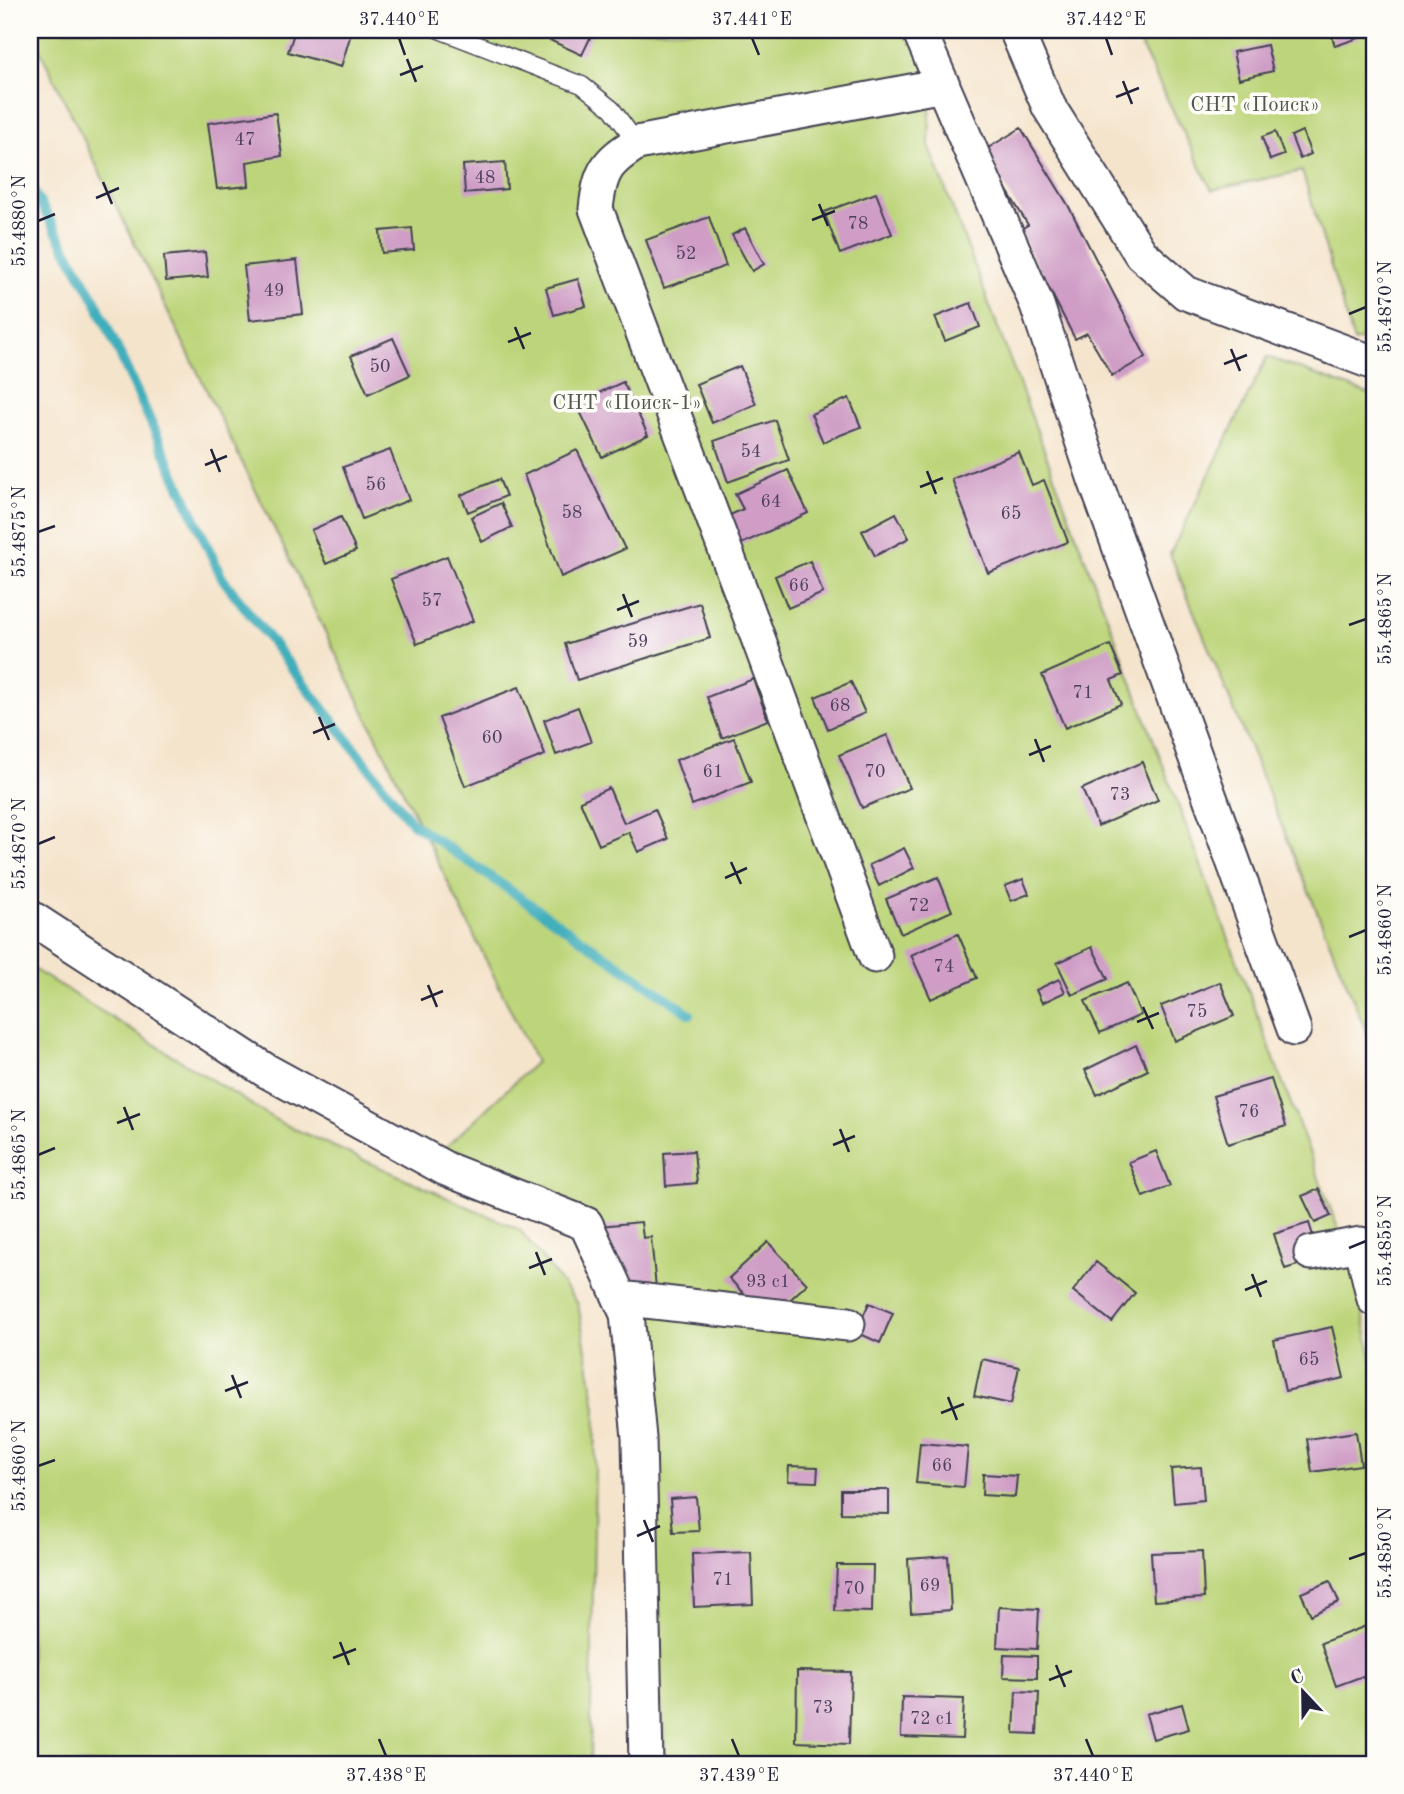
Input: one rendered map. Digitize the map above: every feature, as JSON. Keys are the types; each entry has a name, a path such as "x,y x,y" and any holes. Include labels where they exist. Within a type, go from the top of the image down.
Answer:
{"street":[{"path":"919,30 1037,305 1096,480 1294,1029"},
{"path":"1016,30 1049,107 1141,254 1186,293 1374,363"},
{"path":"875,956 596,209 599,181 616,156 638,143 943,85"},
{"path":"30,918 265,1070 446,1169 586,1224 627,1314 639,1438 646,1764"},
{"path":"1311,1253 1361,1244 1374,1299"},
{"path":"620,1298 848,1324"}],"lane":[{"path":"439,30 582,85 612,109 638,143"}],"green space":[{"name":"СНТ «Поиск-1»","path":"30,30 933,30 929,145 1354,1271 1374,1368 1374,1764 666,1764 639,1438 621,1322 579,1238 431,1161 536,1062"},
{"name":"СНТ «Поиск»","path":"1133,30 1374,30 1374,335 1354,342 1302,171 1212,190"},
{"path":"1267,357 1374,396 1374,1050 1170,554"},
{"path":"30,967 281,1123 520,1230 578,1304 596,1408 590,1764 30,1764"}],"building":[{"path":"295,30 352,30 341,67 288,52"},
{"path":"546,30 594,30 582,55 543,37"},
{"path":"1330,30 1356,30 1359,38 1335,46"},
{"path":"1267,45 1273,71 1239,79 1233,52"},
{"path":"276,113 282,156 247,162 249,186 217,189 208,123"},
{"path":"1021,128 1068,205 1146,357 1112,376 1087,333 1075,339 1019,230 1028,225 983,151"},
{"path":"1302,131 1311,154 1300,159 1291,136"},
{"path":"1275,132 1284,155 1270,160 1262,137"},
{"path":"505,162 507,189 465,193 463,165"},
{"path":"876,193 892,234 840,254 824,212"},
{"path":"709,217 726,266 664,288 646,240"},
{"path":"412,228 414,250 382,253 380,231"},
{"path":"745,228 764,264 752,271 732,235"},
{"path":"205,252 208,277 166,281 164,256"},
{"path":"297,260 303,314 250,320 244,266"},
{"path":"578,279 586,306 554,315 546,288"},
{"path":"971,303 980,327 945,341 935,317"},
{"path":"393,338 410,375 368,394 351,356"},
{"path":"740,366 756,404 712,423 696,384"},
{"path":"623,382 648,435 602,457 576,403"},
{"path":"849,398 861,427 823,442 811,414"},
{"path":"775,420 789,460 728,482 714,441"},
{"path":"390,450 409,500 362,519 343,467"},
{"path":"577,450 625,549 561,577 524,475"},
{"path":"1019,452 1032,485 1044,480 1068,542 988,573 952,479"},
{"path":"788,470 808,513 737,546 724,518 743,509 735,494"},
{"path":"499,479 506,496 468,512 461,495"},
{"path":"501,503 512,527 482,542 471,517"},
{"path":"896,513 909,538 875,556 862,531"},
{"path":"341,517 356,551 326,564 311,530"},
{"path":"447,556 473,621 417,644 391,579"},
{"path":"810,561 823,593 788,608 775,576"},
{"path":"700,603 710,638 577,680 565,644"},
{"path":"1110,645 1123,675 1111,680 1121,704 1065,728 1042,675"},
{"path":"753,679 768,720 722,738 707,697"},
{"path":"851,682 865,713 828,729 815,697"},
{"path":"519,687 545,755 465,786 439,718"},
{"path":"578,707 591,742 556,755 544,720"},
{"path":"887,735 910,788 862,808 839,755"},
{"path":"734,738 751,782 692,805 676,760"},
{"path":"1142,762 1158,800 1098,826 1082,789"},
{"path":"609,788 624,823 655,809 668,839 638,852 629,832 599,845 580,801"},
{"path":"904,848 914,868 879,886 869,865"},
{"path":"938,877 952,911 901,934 886,899"},
{"path":"1023,879 1029,894 1011,901 1005,886"},
{"path":"958,934 977,978 931,999 911,955"},
{"path":"1092,947 1108,979 1072,995 1057,963"},
{"path":"1059,979 1065,992 1042,1003 1036,990"},
{"path":"1220,982 1234,1016 1175,1041 1161,1006"},
{"path":"1127,983 1141,1015 1100,1033 1085,1001"},
{"path":"1136,1045 1148,1070 1097,1095 1085,1070"},
{"path":"1271,1079 1286,1126 1228,1144 1213,1096"},
{"path":"694,1151 697,1183 666,1186 664,1153"},
{"path":"1156,1151 1170,1186 1143,1197 1129,1162"},
{"path":"1319,1189 1331,1216 1315,1223 1302,1196"},
{"path":"641,1222 643,1238 651,1237 656,1288 606,1292 600,1226"},
{"path":"1309,1223 1320,1258 1285,1269 1274,1234"},
{"path":"768,1242 807,1284 768,1320 729,1278"},
{"path":"1096,1262 1135,1293 1112,1322 1073,1291"},
{"path":"869,1303 893,1313 880,1343 856,1332"},
{"path":"1332,1327 1344,1378 1285,1391 1274,1340"},
{"path":"982,1359 1019,1367 1011,1404 974,1396"},
{"path":"1356,1432 1361,1465 1312,1472 1307,1439"},
{"path":"920,1443 968,1447 964,1487 916,1483"},
{"path":"789,1466 818,1467 817,1482 788,1481"},
{"path":"1201,1467 1204,1500 1174,1503 1171,1469"},
{"path":"983,1474 1017,1476 1015,1497 982,1495"},
{"path":"841,1490 889,1490 889,1514 841,1513"},
{"path":"696,1497 699,1531 673,1532 670,1499"},
{"path":"1202,1551 1204,1598 1154,1601 1151,1553"},
{"path":"751,1552 753,1604 694,1607 692,1554"},
{"path":"948,1556 951,1610 911,1613 908,1559"},
{"path":"837,1565 873,1565 872,1612 835,1611"},
{"path":"1330,1581 1339,1602 1311,1615 1301,1593"},
{"path":"999,1607 1039,1609 1037,1649 997,1647"},
{"path":"1374,1623 1374,1672 1336,1686 1321,1643"},
{"path":"1004,1655 1037,1656 1037,1678 1003,1677"},
{"path":"797,1671 851,1672 849,1744 796,1742"},
{"path":"1016,1691 1039,1692 1037,1734 1014,1733"},
{"path":"902,1697 964,1699 962,1739 901,1737"},
{"path":"1182,1704 1189,1729 1153,1739 1146,1714"}],"waterway":[{"path":"30,185 95,300 222,578 412,823 690,1014"}]}
